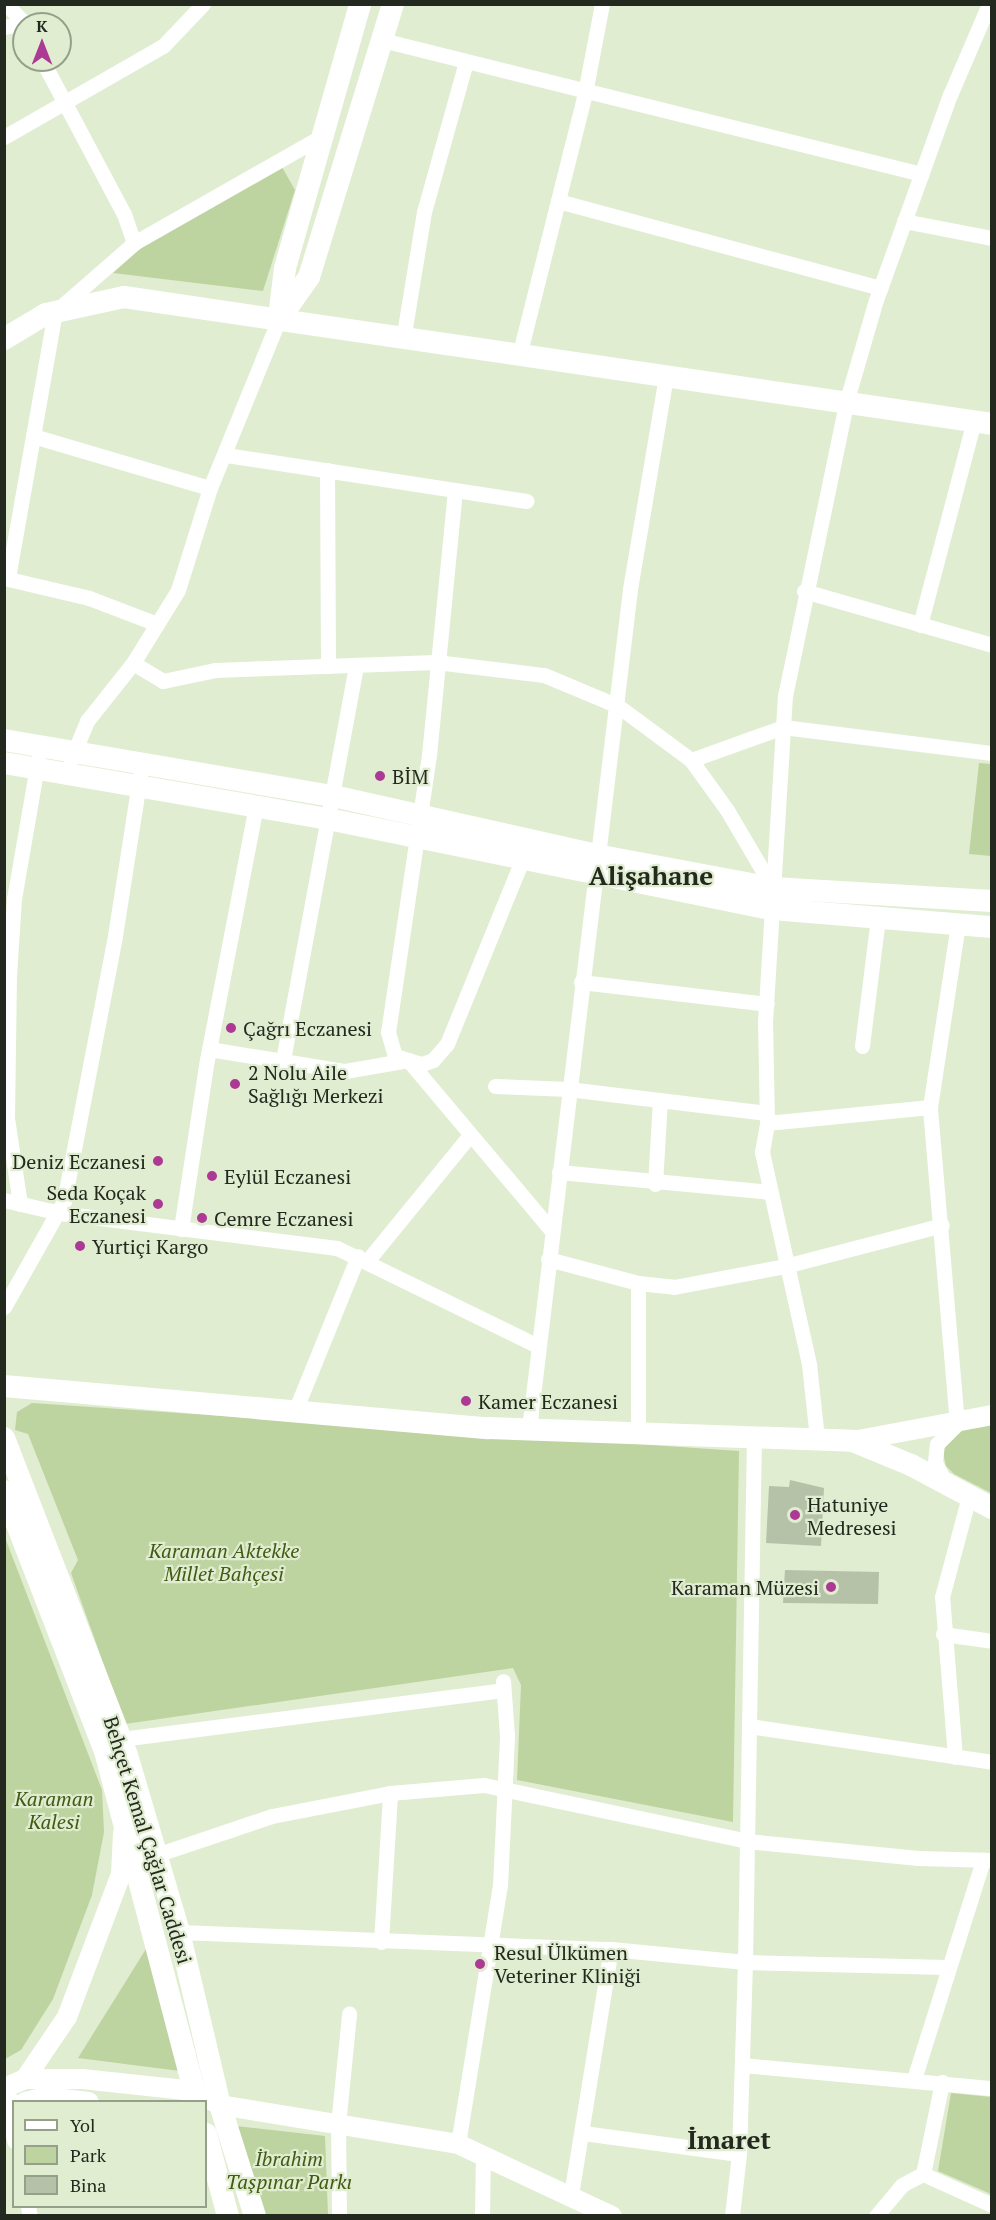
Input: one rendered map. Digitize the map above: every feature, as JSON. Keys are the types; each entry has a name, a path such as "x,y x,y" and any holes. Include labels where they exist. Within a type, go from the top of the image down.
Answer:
{"main road":[{"path":"278,321 285,268 360,4"},
{"path":"278,321 309,277 393,4"},
{"path":"4,339 55,312 124,297 983,422"},
{"path":"4,740 38,757 140,775 333,796 417,826 523,858 595,864"},
{"path":"4,763 38,757"},
{"path":"140,775 256,806 328,819 417,826 595,864 878,918 992,927"},
{"path":"773,899 992,901"},
{"path":"4,1386 529,1429 854,1441 945,1483 992,1508"},
{"name":"Behçet Kemal Çağlar Caddesi","path":"4,1438 121,1739 156,1855 179,1932 204,2100"},
{"name":"Behçet Kemal Çağlar Caddesi","path":"4,1491 105,1751 203,2100"},
{"name":"Behçet Kemal Çağlar Caddesi","path":"207,2109 255,2216"},
{"path":"207,2138 228,2216"}],"street":[{"path":"4,137 163,46 203,4"},
{"path":"519,356 585,93 602,4"},
{"path":"817,1438 809,1364 785,1266 762,1152 767,1118 766,1004 783,727 804,591 846,403 880,288 904,221 989,4"},
{"path":"382,40 585,93 922,174"},
{"path":"403,339 424,212 466,62"},
{"path":"48,72 124,214 134,243"},
{"path":"157,624 89,598 6,578 55,312 134,243 324,135"},
{"path":"558,201 880,288"},
{"path":"904,221 992,238"},
{"path":"70,763 87,721 133,663 178,590 210,488 226,455 278,321"},
{"path":"529,1429 595,864 618,706 630,590 666,377"},
{"path":"920,625 983,422"},
{"path":"33,436 210,488"},
{"path":"226,455 526,501"},
{"path":"327,470 328,666"},
{"path":"455,490 417,826 388,1032 395,1056 408,1060 552,1231"},
{"path":"804,591 992,645"},
{"path":"133,663 163,681 215,670 436,662 544,675 618,706 691,760 728,810 773,899"},
{"path":"283,1060 356,665"},
{"path":"691,760 783,727 992,753"},
{"path":"20,1204 7,1118 7,976 14,899 38,757"},
{"path":"4,1307 60,1213 114,942 140,775"},
{"path":"181,1229 209,1049 256,806"},
{"path":"209,1049 345,1071 408,1060 433,1060 447,1044 523,858"},
{"path":"862,1046 878,918"},
{"path":"945,1483 935,1462 937,1444 957,1424 942,1225 930,1107 958,924"},
{"path":"581,982 766,1004"},
{"path":"495,1086 568,1089 660,1100 767,1118 930,1107"},
{"path":"655,1184 660,1100"},
{"path":"295,1411 363,1258 470,1136"},
{"path":"559,1172 655,1184 770,1192"},
{"path":"4,1200 60,1213 324,1246 363,1258 538,1346"},
{"path":"549,1259 638,1283 674,1287 785,1266 942,1225"},
{"path":"638,1283 638,1434"},
{"path":"854,1441 957,1424 992,1415"},
{"path":"732,2216 739,2154 745,1962 754,1438"},
{"path":"955,1756 943,1634 942,1597 969,1496"},
{"path":"943,1634 992,1641"},
{"path":"121,1739 503,1685 504,1790 492,1944 458,2144"},
{"path":"749,1726 992,1762"},
{"path":"156,1855 273,1816 390,1793 484,1785 747,1840 918,1858 987,1860 946,1967 915,2079"},
{"path":"381,1942 390,1793"},
{"path":"12,2130 7,2101 25,2079 67,2017 104,1923 121,1874 124,1821"},
{"path":"179,1932 381,1942 611,1949 745,1962 946,1967"},
{"path":"571,2195 583,2133 611,1949"},
{"path":"339,2216 338,2125 349,2014"},
{"path":"742,2065 915,2079 992,2088"},
{"path":"25,2079 82,2079 193,2100"},
{"path":"876,2216 902,2186 923,2174 942,2082"},
{"path":"34,2100 47,2097 72,2100"},
{"path":"207,2103 458,2144 612,2216"},
{"path":"583,2133 739,2154"},
{"path":"482,2216 483,2154"},
{"path":"923,2174 992,2205"}],"green space":[{"path":"282,167 295,190 263,291 113,273 148,242"},
{"path":"979,763 991,764 991,856 969,854"},
{"name":"Karaman Aktekke Millet Bahçesi","path":"32,1403 739,1451 733,1822 517,1780 521,1685 513,1668 125,1724 71,1573 78,1560 28,1434 15,1430 17,1412"},
{"path":"991,1418 991,1493 954,1474 946,1466 942,1449 953,1431"},
{"name":"Karaman Kalesi","path":"4,1535 102,1790 104,1832 92,1895 53,1999 21,2050 5,2059"},
{"path":"146,1949 180,2071 78,2058"},
{"path":"951,2093 991,2097 991,2194 938,2171"},
{"name":"İbrahim Taşpınar Parkı","path":"236,2126 325,2136 328,2215 265,2215"}],"building":[{"name":"Hatuniye Medresesi","path":"790,1480 824,1488 821,1546 766,1543 769,1486 789,1487"},
{"name":"Karaman Müzesi","path":"785,1570 879,1572 878,1604 783,1603"}],"place":[{"name":"BİM","path":"380,776"},
{"name":"Çağrı Eczanesi","path":"231,1028"},
{"name":"2 Nolu Aile Sağlığı Merkezi","path":"235,1084"},
{"name":"Deniz Eczanesi","path":"158,1161"},
{"name":"Eylül Eczanesi","path":"212,1176"},
{"name":"Seda Koçak Eczanesi","path":"158,1204"},
{"name":"Cemre Eczanesi","path":"202,1218"},
{"name":"Yurtiçi Kargo","path":"80,1246"},
{"name":"Kamer Eczanesi","path":"466,1401"},
{"name":"Hatuniye Medresesi","path":"795,1515"},
{"name":"Karaman Müzesi","path":"831,1587"},
{"name":"Resul Ülkümen Veteriner Kliniği","path":"480,1964"}],"district":[{"name":"Alişahane","path":"651,876"},
{"name":"İmaret","path":"729,2140"}]}
